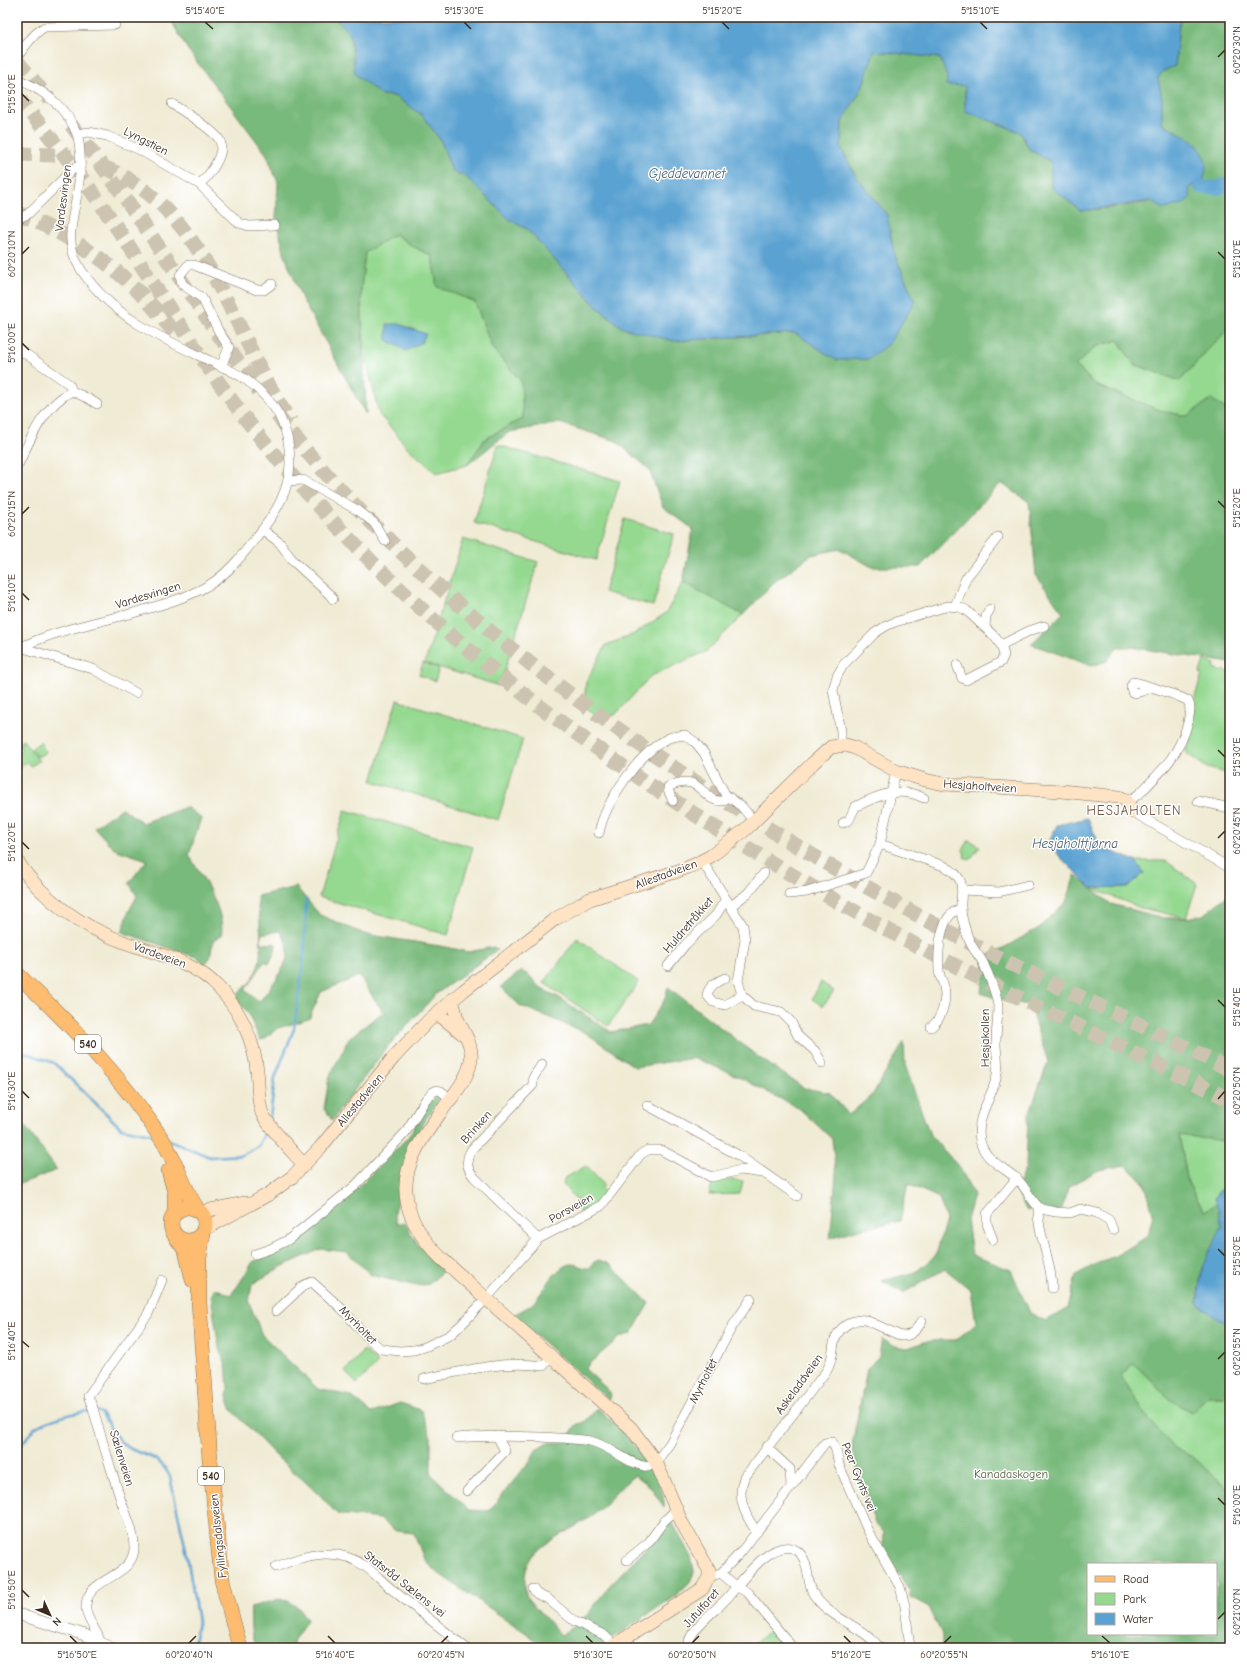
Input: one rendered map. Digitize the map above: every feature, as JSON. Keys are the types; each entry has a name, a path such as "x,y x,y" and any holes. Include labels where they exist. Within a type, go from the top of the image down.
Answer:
{"main road":[{"name":"Hesjaholtveien","path":"841,745 855,748 896,771 944,784 1061,791 1119,797 1126,800"},
{"name":"Allestadveien","path":"204,1231 282,1185 304,1165 394,1057 437,1013 532,937 564,913 590,899 678,871 702,861 732,841 812,763 831,747 841,745"},
{"path":"1126,800 1136,814"},
{"name":"Vardeveien","path":"17,861 48,898 74,918 112,938 180,961 204,975 219,988 239,1014 255,1053 259,1100 263,1114 304,1165"},
{"name":"540","path":"17,974 62,1017 120,1081 170,1154 184,1186 205,1219 204,1231"},
{"path":"452,1000 456,1016 468,1040 472,1052 470,1068 451,1099 423,1137 410,1164 406,1186 408,1208 413,1223 428,1246 623,1420 641,1440 656,1462 676,1510 689,1536 708,1567 715,1575 698,1592 612,1646"},
{"path":"437,1013 468,1040"},
{"name":"540","path":"149,1122 173,1183 175,1212 171,1222 171,1228 176,1237"},
{"name":"Allestadveien","path":"199,1211 252,1202"},
{"path":"175,1212 185,1207 199,1211"},
{"path":"176,1237 180,1240 191,1242 196,1240 204,1231"},
{"name":"Fyllingsdalsveien","path":"204,1231 199,1258 199,1302 210,1460 219,1557 226,1598 240,1648"},
{"name":"Fyllingsdalsveien","path":"176,1237 186,1251 199,1302"}],"street":[{"path":"45,17 45,27"},
{"path":"17,57 41,29 45,27 115,25"},
{"name":"Vardesvingen","path":"17,79 40,90 59,106 77,134 80,179 69,237 74,257 82,272 112,305 138,326 242,377 260,390 277,410 286,428 290,456 288,481 279,505 263,530 238,560 215,581 192,594 160,606 65,631 36,640 18,648"},
{"path":"172,104 199,123 219,140 221,146 216,163 209,175 199,184"},
{"name":"Lyngstien","path":"77,134 89,132 123,142 142,151 199,184 239,223 249,226 275,225"},
{"path":"17,219 28,214 74,168 80,166"},
{"path":"221,366 229,347 219,332 202,298 182,284 180,275 182,271 188,265 194,265 257,290 264,290 272,284"},
{"path":"17,348 69,384 72,391 97,404"},
{"path":"17,467 50,408 58,400 72,391"},
{"path":"288,481 303,480 359,511 374,523 385,541"},
{"path":"263,530 280,543 293,561 333,599"},
{"path":"955,606 966,578 998,537"},
{"path":"841,745 841,731 833,690 844,664 875,633 887,625 948,606 955,606 966,610 985,626 1001,645 1004,655 1001,662 963,680 956,665"},
{"path":"985,626 986,616 990,609"},
{"path":"1001,645 1029,630 1044,626"},
{"name":"Vardesvingen","path":"18,648 93,669 136,693"},
{"path":"1126,800 1139,794 1173,757 1185,732 1191,710 1190,704 1185,698 1151,688"},
{"path":"599,833 600,826 618,790 634,767 647,753 658,745 673,737 685,735 695,742 704,753 721,788 728,797 742,807 754,820"},
{"path":"789,894 807,892 866,873 869,870 880,844 896,771"},
{"path":"673,801 668,790 668,786 684,782 695,784 716,801 723,801 728,797"},
{"path":"844,824 849,820 855,807 890,793 910,792 924,798"},
{"path":"1198,801 1230,808"},
{"path":"1136,814 1230,868"},
{"path":"880,844 951,870 962,883 963,890 999,892 1028,885"},
{"name":"Huldretråkket","path":"702,861 743,926 745,934 743,957 738,981 742,995"},
{"name":"Huldretråkket","path":"668,966 685,945 729,903 748,893 764,873"},
{"name":"Hesjakollen","path":"963,890 960,909 963,921 971,945 985,966 998,1006 996,1044 997,1075 982,1114 979,1139 987,1156 1017,1178 1028,1191 1038,1207 1039,1218 1052,1275 1052,1288"},
{"path":"931,1027 941,1014 945,998 945,988 940,977 939,969 941,935 951,915 960,909"},
{"path":"725,978 715,983 708,989 707,995 709,999 713,1002 725,1004 742,995 754,1006 781,1012 791,1022 798,1036 815,1051 822,1063"},
{"name":"Brinken","path":"538,1239 475,1178 467,1167 467,1160 472,1149 532,1085 533,1078 542,1064"},
{"path":"255,1254 270,1249 288,1240 355,1186 405,1133 426,1099 433,1092 437,1090 441,1091 451,1099"},
{"path":"647,1104 738,1155 762,1173 773,1178 774,1181 798,1192"},
{"name":"Porsveien","path":"487,1298 538,1239 601,1206 637,1158 648,1150 661,1150 668,1152 711,1176 741,1170 762,1173"},
{"path":"993,1240 987,1224 987,1214 1017,1178"},
{"path":"1038,1207 1040,1209 1056,1212 1070,1213 1081,1209 1097,1213 1109,1220 1113,1230"},
{"name":"Sælenveien","path":"100,1641 88,1619 86,1608 88,1597 98,1584 129,1564 133,1556 134,1543 130,1524 118,1493 94,1411 88,1396 148,1314 162,1280"},
{"name":"Myrholtet","path":"276,1311 304,1286 312,1282 341,1308 375,1345 388,1350 400,1351 414,1350 425,1347 450,1334 487,1298"},
{"name":"Myrholtet","path":"656,1462 670,1443 728,1333 751,1299"},
{"name":"Askeladdveien","path":"757,1532 745,1511 740,1491 744,1478 766,1447 827,1370 834,1354 834,1342 837,1334 848,1323 860,1319 866,1320 901,1336 905,1336 914,1331 922,1321"},
{"path":"424,1379 505,1365 522,1364 543,1366 552,1356"},
{"path":"456,1438 483,1435 573,1438 584,1440 612,1450 642,1466 648,1467 656,1462"},
{"path":"467,1491 505,1451 497,1436"},
{"name":"Peer Gynts vei","path":"715,1575 741,1552 825,1443 832,1442 836,1450 839,1465 868,1531 900,1587 905,1606 910,1648"},
{"path":"766,1447 790,1469 792,1486"},
{"path":"627,1560 649,1542 664,1521 676,1510"},
{"path":"736,1586 749,1572 770,1554 786,1547 794,1550 801,1556 806,1564 810,1588 815,1596 831,1612 876,1642 880,1648"},
{"name":"Statsråd Sælens vei","path":"276,1567 311,1554 330,1554 358,1561 466,1648"},
{"path":"715,1575 748,1593 793,1648"},
{"name":"Jutulfaret","path":"687,1648 688,1642 699,1626 728,1597 736,1586"},
{"path":"533,1589 537,1594 548,1599 574,1621 604,1635 612,1646"},
{"name":"Sælenveien","path":"17,1614 72,1630 100,1641 111,1648"}],"green space":[{"path":"169,17 334,17 350,33 381,95 395,96 422,115 441,141 452,171 465,176 510,220 527,229 597,307 674,341 795,333 836,360 869,359 889,343 915,302 894,253 887,215 855,175 841,148 842,122 862,88 874,51 940,58 947,77 965,86 965,111 1020,132 1030,150 1051,162 1081,211 1125,206 1158,200 1173,196 1196,183 1201,186 1197,144 1162,123 1162,98 1158,78 1163,71 1175,66 1179,25 1183,17 1230,17 1230,327 1180,381 1134,364 1118,340 1095,347 1076,365 1095,385 1162,411 1187,416 1211,399 1230,412 1230,663 1131,647 1117,647 1107,661 1092,666 1031,644 1063,613 1036,575 1029,502 1001,483 920,567 872,567 840,549 811,555 773,583 743,615 683,582 693,529 663,507 649,469 616,441 560,423 509,432 467,465 485,439 523,418 521,381 492,348 475,302 437,287 432,256 414,247 395,234 365,253 361,290 366,415 302,299 285,256 276,219 278,183 267,155 188,50"},
{"path":"17,147 28,155 22,161 17,160"},
{"path":"395,234 414,247 432,256 437,287 475,302 492,348 521,381 523,418 485,439 467,465 436,473 408,448 379,414 367,363 362,326 361,290 365,252"},
{"path":"1230,327 1230,412 1211,399 1187,416 1162,411 1095,385 1076,365 1095,347 1118,340 1134,364 1180,381"},
{"path":"498,445 620,481 596,560 474,523"},
{"path":"625,519 674,534 653,606 604,592"},
{"path":"463,539 538,562 500,686 425,663"},
{"path":"683,582 743,615 707,651 651,676 615,715 596,717 584,705 586,682 606,645 634,634 666,613"},
{"path":"1204,660 1215,664 1214,668 1222,672 1224,670 1230,673 1230,774 1207,768 1186,753 1192,724 1194,700 1202,674 1200,673"},
{"path":"423,663 439,668 435,681 419,675"},
{"path":"397,700 523,739 498,820 372,781"},
{"path":"23,740 39,761 31,766 27,762 19,767 20,769 17,771 17,754 22,748 19,746"},
{"path":"40,742 46,752 38,757 31,749"},
{"path":"186,807 201,818 189,855 212,894 217,906 222,927 221,936 213,941 210,958 205,964 196,957 122,932 129,911 137,896 129,883 147,860 114,849 94,827 122,808 143,823"},
{"path":"345,810 473,847 448,935 319,897"},
{"path":"969,840 980,846 970,860 964,857 965,855 963,850"},
{"path":"1136,861 1166,861 1197,884 1186,918 1141,908 1091,888 1128,887 1144,873"},
{"name":"Kanadaskogen","path":"1075,875 1111,904 1163,918 1186,918 1203,915 1230,895 1230,1142 1179,1135 1188,1183 1204,1211 1217,1204 1222,1226 1208,1254 1202,1272 1198,1292 1198,1304 1219,1320 1230,1322 1230,1396 1208,1396 1191,1412 1171,1400 1133,1363 1121,1376 1148,1418 1173,1447 1192,1457 1230,1490 1230,1648 942,1648 942,1635 929,1607 910,1597 910,1591 883,1550 884,1532 875,1524 858,1472 852,1445 867,1369 879,1356 882,1339 894,1346 908,1348 924,1342 956,1340 976,1323 971,1290 945,1269 903,1293 882,1281 916,1272 936,1255 946,1220 939,1198 908,1184 900,1221 859,1229 830,1238 836,1176 832,1139 800,1109 735,1075 694,1058 635,1067 586,1033 519,1005 501,987 521,971 530,976 540,988 558,997 611,1032 648,1025 664,1001 668,987 757,1056 804,1088 830,1093 849,1115 873,1094 904,1042 905,1065 930,1135 960,1168 974,1195 967,1220 972,1255 1011,1270 1030,1313 1046,1321 1068,1308 1076,1275 1119,1254 1148,1236 1153,1213 1145,1184 1125,1165 1099,1170 1069,1186 1060,1211 1026,1210 1016,1189 1026,1167 1028,1117 1048,1062 1029,1005 1003,1001 981,993 985,958 1039,928 1066,902"},
{"path":"296,887 320,915 364,934 468,952 494,947 497,950 436,994 388,1046 332,1120 324,1109 329,1078 349,1038 383,1012 359,976 321,992 309,1019 278,1028 264,1039 260,1040 248,1013 235,997 245,988 256,973 261,952 257,896"},
{"path":"577,938 639,982 608,1026 544,983"},
{"path":"821,982 834,991 823,1006 812,999"},
{"path":"436,1096 440,1100 428,1115 409,1149 403,1168 398,1199 394,1212 397,1223 405,1223 417,1243 443,1271 429,1284 417,1286 371,1275 347,1252 321,1249 283,1266 252,1284 249,1302 262,1335 318,1389 351,1396 372,1413 400,1403 421,1410 431,1437 431,1474 469,1510 489,1511 530,1461 536,1450 548,1443 565,1442 576,1425 586,1421 597,1408 607,1416 629,1439 650,1467 658,1481 663,1495 664,1507 650,1486 635,1475 593,1515 543,1546 534,1555 527,1566 525,1580 527,1598 561,1635 572,1628 588,1614 609,1586 642,1552 670,1518 691,1557 694,1571 689,1583 675,1596 598,1648 548,1648 435,1571 424,1559 414,1533 396,1531 380,1519 337,1514 319,1494 278,1458 232,1410 227,1397 228,1387 226,1365 219,1348 211,1296 215,1288 230,1295 253,1262 278,1251 296,1240 343,1202 408,1137 428,1104"},
{"path":"17,1115 57,1170 17,1185"},
{"path":"1179,1134 1230,1142 1230,1191 1219,1190 1215,1198 1217,1204 1204,1211 1188,1183"},
{"path":"586,1166 602,1183 604,1186 601,1188 606,1193 595,1204 580,1213 575,1199 563,1183 565,1178"},
{"path":"720,1179 743,1181 740,1194 709,1195 713,1182"},
{"path":"599,1260 609,1264 615,1269 649,1303 632,1333 619,1338 585,1369 610,1392 611,1396 608,1399 513,1315 532,1304 555,1274 566,1265 572,1264 590,1268 594,1262"},
{"path":"364,1350 378,1363 357,1384 345,1372"},
{"path":"1133,1363 1171,1400 1208,1396 1230,1396 1230,1490 1192,1457 1173,1447 1148,1418 1121,1376"},
{"path":"279,1599 288,1601 299,1608 307,1620 295,1638 291,1648 256,1648 252,1633 251,1607"},
{"path":"773,1628 790,1648 756,1648 753,1644"}],"water":[{"name":"Gjeddevannet","path":"334,17 1183,17 1179,25 1175,66 1163,71 1158,78 1162,98 1162,123 1191,140 1198,146 1206,163 1205,173 1201,187 1196,183 1189,189 1191,197 1183,204 1164,209 1151,201 1081,211 1051,187 1051,162 1030,150 1020,132 965,111 965,86 946,85 947,77 940,58 874,51 862,88 842,122 841,148 855,175 887,215 894,253 915,302 889,343 869,359 836,360 795,333 674,341 623,328 597,307 527,229 510,220 465,176 452,171 441,141 422,115 395,96 381,95 355,74 350,33"},
{"path":"387,324 399,324 426,334 422,342 406,351 387,340"},
{"name":"Hesjaholttjørna","path":"1088,818 1100,847 1136,861 1144,873 1128,887 1091,888 1059,856 1050,840 1057,825"},
{"path":"1219,1190 1230,1191 1230,1322 1219,1320 1198,1304 1198,1292 1202,1272 1208,1254 1222,1226 1215,1198"}],"waterway":[{"path":"1201,187 1218,188 1227,184 1230,185"},
{"path":"270,1118 275,1078 294,1029 304,956 306,899"},
{"path":"17,1048 21,1051 54,1063 121,1128 151,1134"},
{"path":"169,1140 210,1157 242,1155 258,1146 267,1129"},
{"path":"17,1448 34,1429 41,1424 64,1416 92,1411"},
{"path":"97,1411 101,1413 121,1442 134,1451 147,1455 159,1462 165,1468 170,1477 187,1555 198,1622 193,1648"}],"tunnel":[{"path":"17,61 49,99"},
{"path":"17,97 92,192 204,361 243,416 314,501 364,554 437,623 476,656 555,718 637,776 790,874 868,919 948,962 1230,1100"},
{"path":"71,125 120,190 259,391"},
{"path":"17,154 71,157"},
{"path":"103,167 139,186 169,212 194,243 234,314 270,388 291,422"},
{"path":"17,213 63,235 106,263 132,285 178,334"},
{"path":"277,415 363,514 409,559 457,603 507,645 610,724 701,786 777,834 893,902 1004,960 1198,1053 1230,1070"}],"district":[{"name":"HESJAHOLTEN","path":"1134,810"}]}
